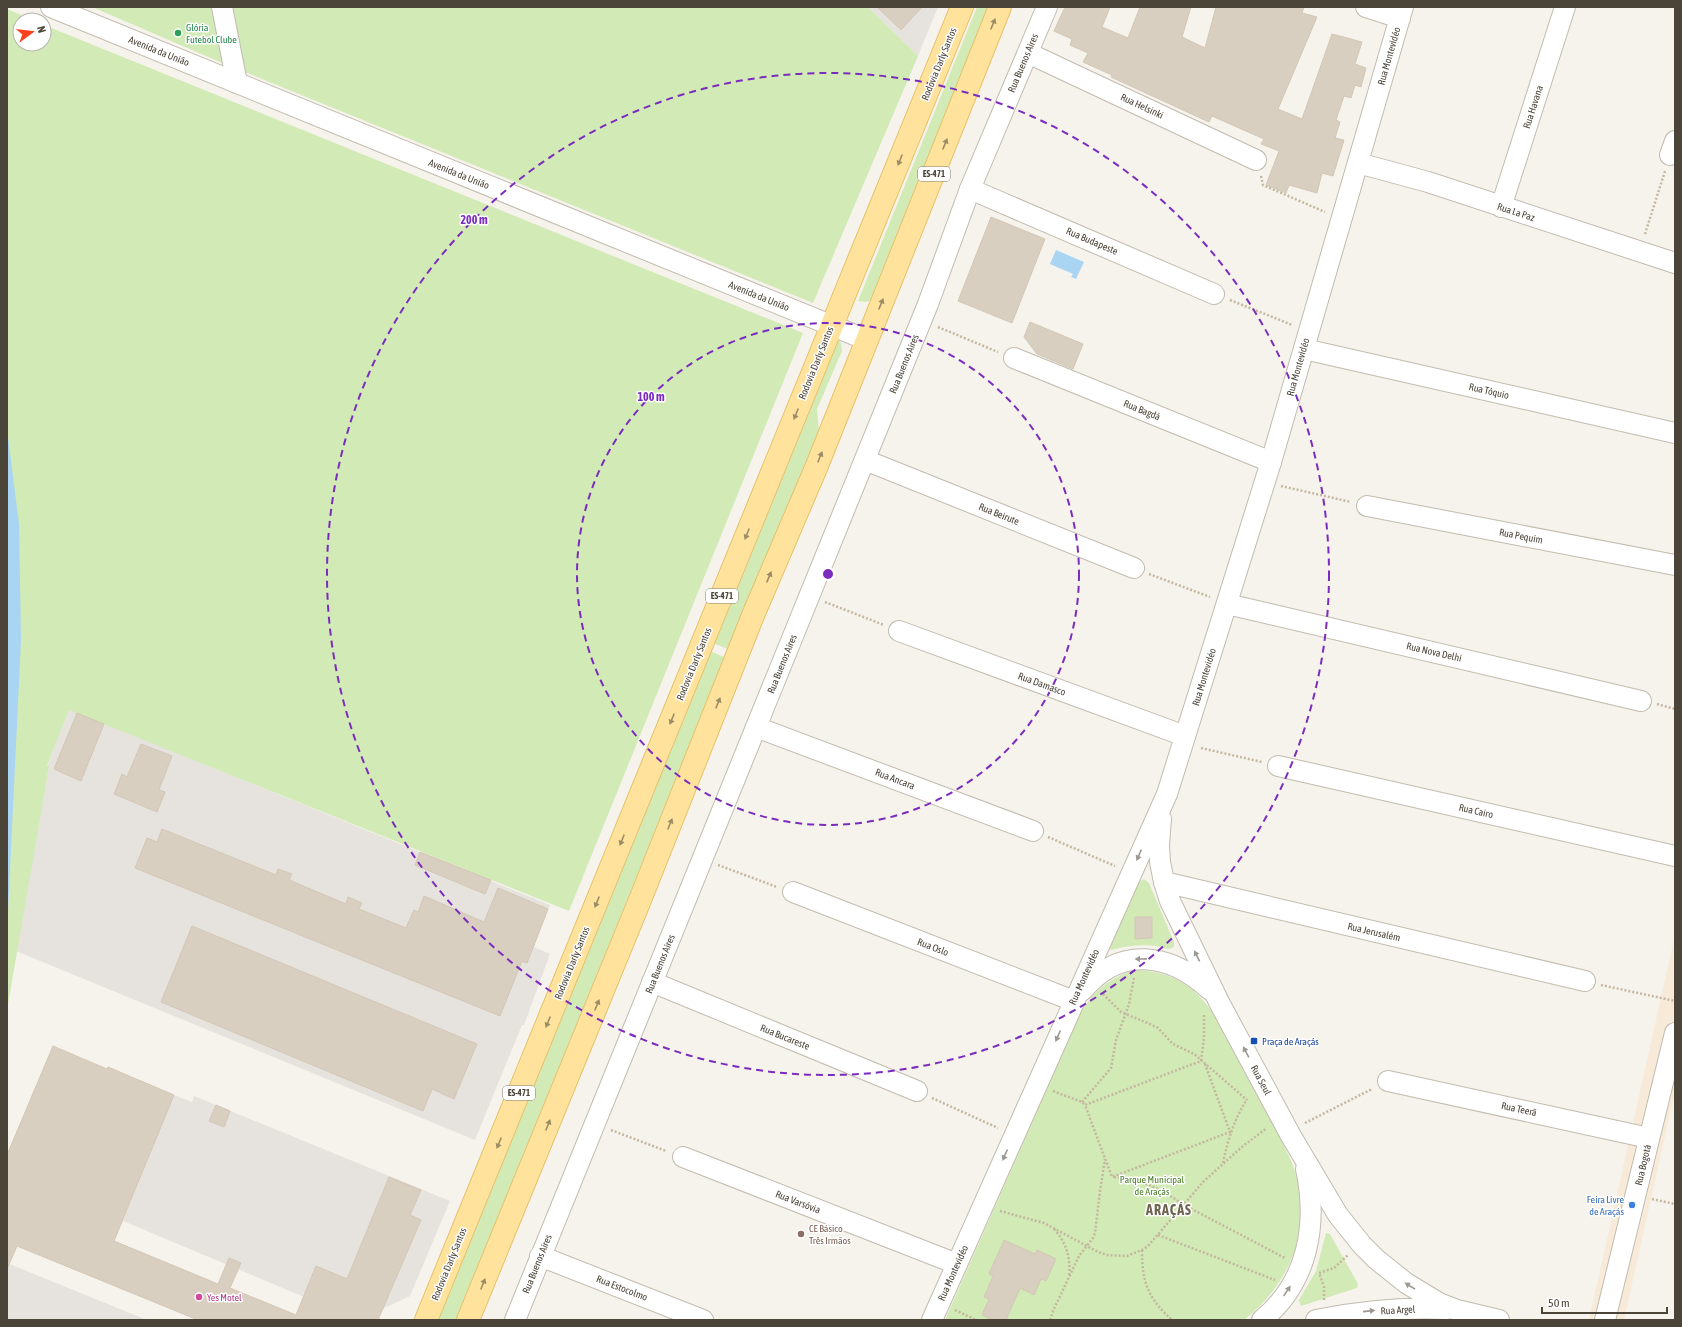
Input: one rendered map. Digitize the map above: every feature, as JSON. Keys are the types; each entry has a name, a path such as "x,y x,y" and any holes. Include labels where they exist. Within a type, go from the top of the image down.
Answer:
{"main road":[{"name":"Rodovia Darly Santos","path":"426,1320 962,7"},
{"name":"ES-471","path":"468,1320 640,900 754,613 816,468 1000,7"}],"street":[{"name":"Avenida da União","path":"51,7 867,340"},
{"path":"222,7 237,83"},
{"name":"Rua Buenos Aires","path":"514,1320 922,321 970,189 1047,7"},
{"path":"1366,7 1402,12"},
{"name":"Rua Havana","path":"1501,207 1565,7"},
{"name":"Rua Montevidéo","path":"938,1315 957,1264 1167,794 1271,462 1402,12"},
{"name":"Rua Helsinki","path":"1028,53 1256,160"},
{"name":"Rua La Paz","path":"1358,163 1428,182 1675,263"},
{"name":"Rua Budapeste","path":"970,189 1214,294"},
{"name":"Rua Tóquio","path":"1306,340 1675,433"},
{"name":"Rua Bagdá","path":"1014,358 1271,462"},
{"name":"Rua Beirute","path":"865,460 1134,568"},
{"name":"Rua Pequim","path":"1367,506 1675,565"},
{"name":"Rua Nova Delhi","path":"1227,604 1641,701"},
{"name":"Rua Damasco","path":"899,631 1184,740"},
{"name":"Rua Ancara","path":"756,727 1033,831"},
{"name":"Rua Cairo","path":"1278,766 1675,856"},
{"name":"Rua Seul","path":"1167,794 1160,828 1159,845 1164,882 1212,1009 1290,1133 1338,1215 1362,1245 1376,1259 1406,1283 1439,1302 1457,1310"},
{"name":"Rua Jerusalém","path":"1164,882 1585,982"},
{"name":"Rua Oslo","path":"793,892 1074,1001"},
{"path":"1074,1001 1087,985 1108,968 1132,959 1147,959 1167,963 1186,971 1199,980 1210,991 1212,1009"},
{"name":"Rua Bucareste","path":"652,982 917,1091"},
{"name":"Rua Bogotá","path":"1606,1320 1649,1138 1672,1057 1675,1033"},
{"name":"Rua Teerã","path":"1388,1081 1649,1138"},
{"path":"1262,1320 1277,1305 1296,1276 1303,1260 1311,1224 1312,1205 1307,1174 1300,1152 1290,1133"},
{"name":"Rua Varsóvia","path":"683,1157 957,1264"},
{"name":"Rua Estocolmo","path":"540,1256 703,1320"},
{"name":"Rua Argel","path":"1321,1319 1367,1311 1397,1309 1457,1310"},
{"path":"1457,1310 1499,1320"}],"path":[{"path":"1640,252 1673,148"},
{"path":"1256,160 1263,185 1341,220"},
{"path":"1214,294 1306,340"},
{"path":"922,321 1014,358"},
{"path":"1264,482 1367,506"},
{"path":"1134,568 1227,604"},
{"path":"809,596 899,631"},
{"path":"1184,740 1278,766"},
{"path":"1033,831 1131,873"},
{"path":"702,859 793,892"},
{"path":"1084,1104 1111,1068 1116,1040 1132,994 1135,974"},
{"path":"1585,982 1675,1001"},
{"path":"1101,992 1116,1008 1125,1014 1158,1028 1173,1044 1194,1054 1247,1100"},
{"path":"1201,1061 1204,1038 1212,1009"},
{"path":"1050,1090 1084,1104 1201,1061"},
{"path":"1205,1064 1230,1132"},
{"path":"1290,1133 1388,1081"},
{"path":"917,1091 1014,1135"},
{"path":"1223,1164 1230,1132 1249,1096"},
{"path":"1084,1104 1112,1176"},
{"path":"595,1123 683,1157"},
{"path":"983,1206 1035,1220 1052,1227 1098,1252 1117,1256 1127,1256 1148,1246 1204,1181 1269,1126"},
{"path":"1112,1176 1230,1132"},
{"path":"1050,1320 1079,1256 1093,1238 1097,1227 1098,1201 1105,1158"},
{"path":"1112,1176 1126,1178 1163,1190 1184,1205 1287,1260"},
{"path":"1636,1195 1675,1204"},
{"path":"1052,1227 1058,1234 1066,1249 1069,1264 1068,1279"},
{"path":"1158,1235 1277,1280"},
{"path":"1321,1319 1324,1287 1319,1274 1334,1268 1344,1258 1362,1245"},
{"path":"1142,1250 1143,1272 1149,1292 1157,1306 1172,1320"},
{"path":"938,1315 976,1320"}],"shaded area":[{"path":"868,7 938,7 918,56"},
{"path":"69,709 550,905 534,947 550,954 524,1025 522,1025 475,1140 16,951 49,768 47,767"},
{"name":"Feira Livre de Araçás","path":"1675,935 1675,1091 1624,1320 1589,1320"},
{"path":"174,1095 192,1102 194,1096 450,1201 410,1296 359,1320 123,1221"},
{"path":"7,1263 147,1320 7,1320"}],"green space":[{"path":"92,7 868,7 918,56 813,303 213,59"},
{"path":"977,7 992,7 874,300 866,302 858,301"},
{"path":"7,9 14,12 12,12 12,52 52,52 52,28 803,333 569,911 69,710 47,766 49,767 7,1010 7,933 11,839 7,429"},
{"path":"837,339 841,343 842,351 817,409 819,432 730,650 713,643"},
{"path":"710,651 726,658 456,1320 437,1320"},
{"path":"1144,879 1149,883 1174,942 1174,947 1167,949 1150,945 1139,945 1111,950 1108,946 1137,883"},
{"name":"Parque Municipal de Araçás","path":"1134,970 1168,976 1186,985 1203,1000 1211,1010 1284,1145 1295,1172 1300,1193 1301,1214 1299,1235 1294,1254 1285,1272 1274,1289 1244,1320 945,1320 1080,1014 1090,999 1102,987 1117,977"},
{"path":"1326,1233 1330,1234 1358,1284 1357,1288 1301,1306 1299,1300 1316,1271"}],"water":[{"path":"1056,250 1084,262 1076,279 1071,277 1073,274 1050,264"},
{"path":"7,429 19,524 21,640 7,933"}],"building":[{"path":"877,7 922,7 901,30"},
{"path":"1065,7 1110,7 1102,27 1128,38 1140,7 1191,7 1182,37 1205,48 1216,7 1304,7 1302,13 1317,17 1278,109 1302,119 1332,34 1362,42 1355,64 1366,68 1361,87 1355,85 1351,98 1344,96 1336,120 1340,122 1335,138 1344,140 1333,176 1322,173 1317,193 1289,185 1286,193 1266,185 1279,151 1261,144 1264,139 1212,116 1209,122 1111,77 1112,75 1083,62 1088,53 1070,45 1072,39 1054,31"},
{"path":"991,217 1045,239 1012,323 958,301"},
{"path":"1030,322 1083,344 1073,369 1037,354 1024,337"},
{"path":"77,713 104,724 81,781 54,769"},
{"path":"141,744 172,756 159,790 165,792 157,812 114,794 122,774 127,777"},
{"path":"162,829 276,875 278,869 292,874 289,880 346,904 348,897 362,903 359,909 406,928 414,910 418,912 424,896 484,922 498,888 548,909 527,963 522,961 500,1016 135,868 147,838 157,842"},
{"path":"420,852 491,880 485,894 415,865"},
{"path":"1135,917 1152,917 1152,938 1135,939"},
{"path":"192,926 477,1044 454,1099 432,1089 423,1111 161,1002"},
{"path":"53,1046 174,1095 114,1241 218,1284 229,1258 241,1263 230,1288 296,1315 316,1266 347,1279 389,1177 421,1190 410,1215 421,1220 378,1320 198,1320 17,1246 7,1269 7,1155"},
{"path":"216,1105 230,1111 224,1127 209,1121"},
{"path":"1004,1240 1035,1254 1037,1250 1056,1259 1046,1281 1041,1279 1034,1295 1020,1288 1006,1320 993,1320 982,1315 989,1299 984,1297 993,1276 989,1274"}],"place":[{"name":"Glória Futebol Clube","path":"178,33"},
{"name":"Praça de Araçás","path":"1254,1041"},
{"name":"Feira Livre de Araçás","path":"1632,1205"},
{"name":"CE Básico Três Irmãos","path":"801,1234"},
{"name":"Yes Motel","path":"199,1297"}],"district":[{"name":"ARAÇÁS","path":"1169,1210"}]}
